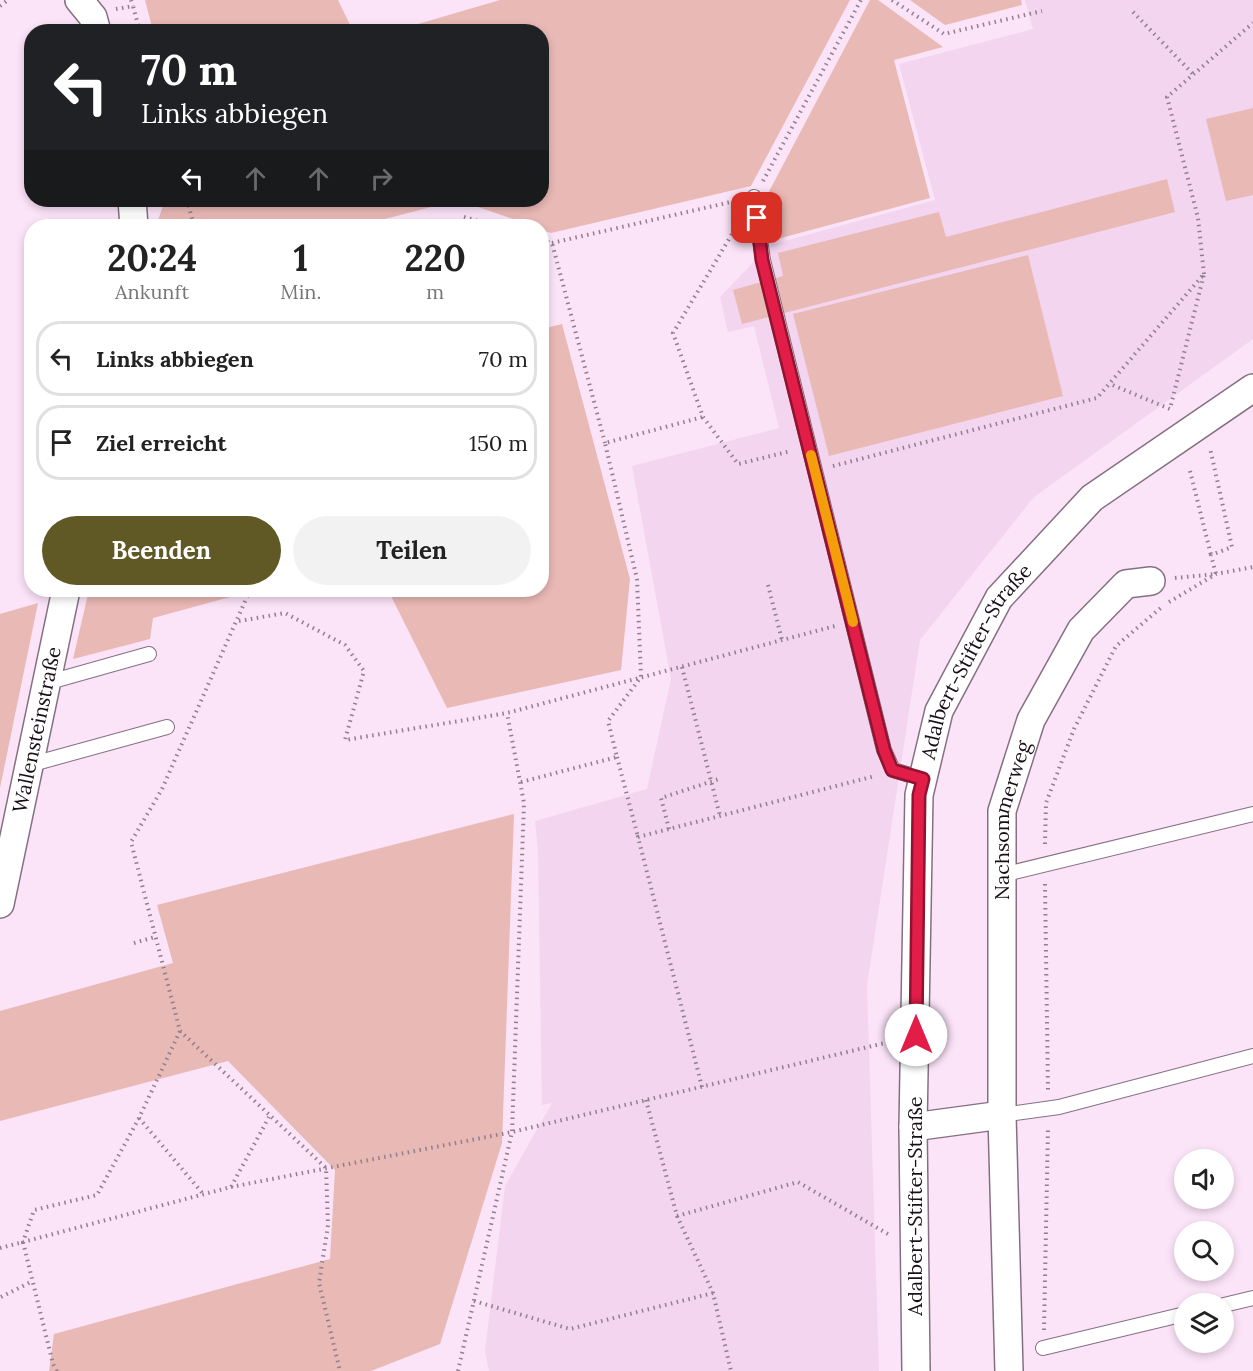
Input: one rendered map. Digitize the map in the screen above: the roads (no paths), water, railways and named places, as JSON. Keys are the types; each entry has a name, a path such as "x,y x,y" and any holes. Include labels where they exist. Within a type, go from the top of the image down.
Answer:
{"street":[{"name":"Adalbert-Stifter-Straße","path":"916,1371 913,1127 919,795 939,711 999,598 1092,498 1253,388"},
{"name":"Nachsommerweg","path":"1010,1371 1002,1115 1002,811 1031,720 1081,630 1126,584 1151,581"},
{"name":"Wallensteinstraße","path":"0,904 64,597"},
{"path":"913,1127 1002,1115"}],"lane":[{"path":"754,197 762,260 884,750 892,770 923,779"},
{"path":"46,683 149,654"},
{"path":"29,765 167,727"},
{"path":"1002,875 1253,814"},
{"path":"1002,1115 1049,1109 1253,1056"},
{"path":"1234,1303 1253,1298"},
{"path":"1043,1348 1174,1317"}]}
